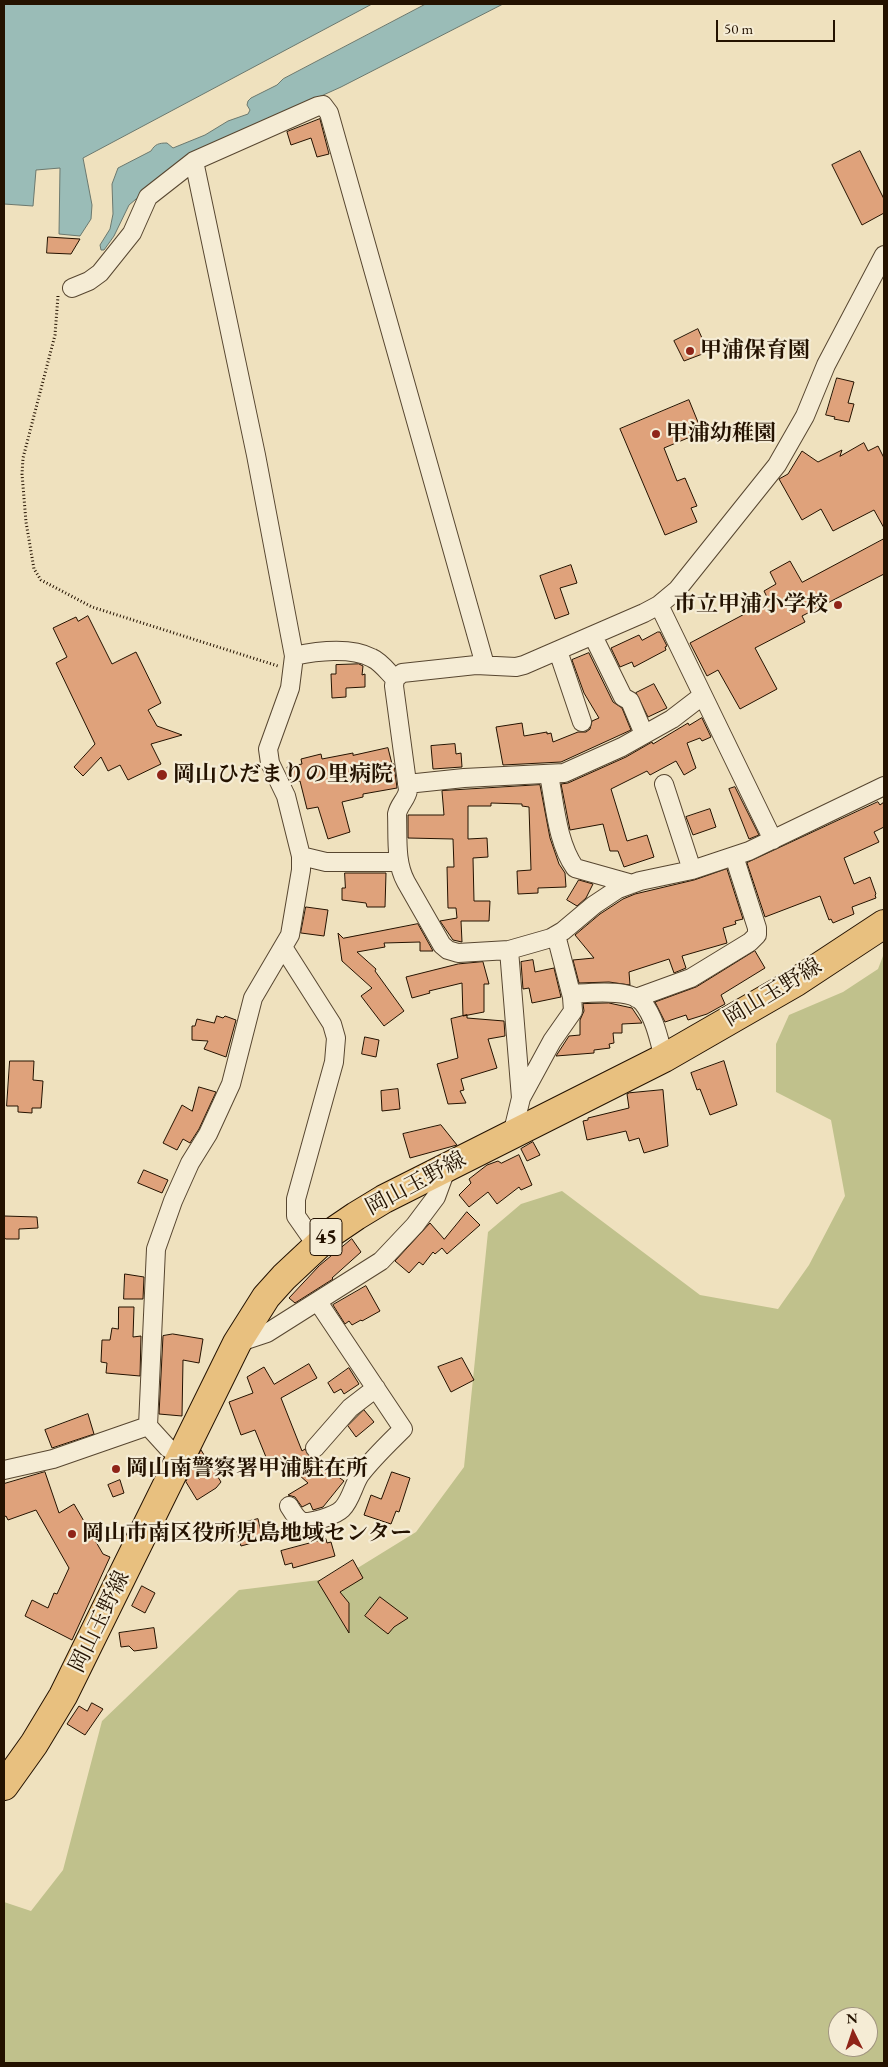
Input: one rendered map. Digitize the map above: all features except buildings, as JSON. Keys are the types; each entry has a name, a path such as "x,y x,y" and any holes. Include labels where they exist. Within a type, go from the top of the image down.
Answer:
{"main road":[{"name":"岡山玉野線","path":"4,1786 34,1744 63,1696 237,1343 266,1297 284,1277 331,1233 384,1199 664,1058 796,982 884,924"}],"street":[{"path":"72,288 89,281 100,273 132,233 148,197 194,161 323,105 330,113 486,665"},
{"path":"182,1456 168,1448 148,1426 156,1249 173,1201 231,1084 253,998 290,935 301,870 301,856 286,796 268,756 269,741 290,688 293,662 256,455 194,161"},
{"path":"884,255 826,365 805,416 777,465 677,590 659,605 593,636 516,667 486,665 402,673 395,679 394,686 407,784 407,796 398,807 397,814 399,862 406,882 442,945 448,950 458,953 509,950 564,931 594,905 618,889 692,870 734,856 773,840 884,786"},
{"path":"659,605 773,840"},
{"path":"593,636 623,697 630,701 644,734"},
{"path":"293,662 328,651 364,654 374,658 395,679"},
{"path":"558,651 582,722"},
{"path":"407,784 464,778 564,773 622,747 672,719 702,696"},
{"path":"549,775 561,835 568,858 574,868 632,884"},
{"path":"664,784 692,870"},
{"path":"301,856 326,862 399,862"},
{"path":"636,998 691,978 750,942 757,935 757,928 734,856"},
{"path":"512,1135 521,1098 552,1041 565,1026 573,1011 572,994 556,935"},
{"path":"283,947 332,1024 336,1038 334,1062 296,1199 296,1216 317,1246"},
{"path":"509,950 521,1098"},
{"path":"572,994 607,992 636,998 643,1002 652,1018 664,1058"},
{"path":"237,1343 267,1333 381,1261 408,1232 436,1197 448,1167"},
{"path":"289,1506 299,1520 305,1522 321,1519 341,1510 350,1498 359,1477 374,1458 403,1429 318,1302"},
{"path":"316,1448 350,1408 376,1388"},
{"path":"4,1470 53,1459 148,1426"}],"path":[{"path":"72,288 58,293 55,335 23,458 22,474 26,522 34,569 41,580 92,607 228,651 293,662"}],"green space":[{"path":"884,956 884,2063 4,2063 4,1902 31,1911 63,1870 102,1721 239,1590 343,1577 416,1532 464,1467 488,1232 521,1204 562,1191 700,1295 778,1309 809,1265 845,1196 831,1120 776,1092 776,1044 789,1015 843,992 878,969"}],"water":[{"path":"4,4 372,4 83,158 92,205 91,219 80,236 59,234 60,168 36,170 33,206 4,204"},
{"path":"426,4 503,4 341,87 186,157 129,205 114,236 104,250 101,250 100,245 110,229 113,214 112,184 118,168 151,151 158,144 167,143 173,148 205,135 228,121 248,114 250,110 247,105 251,98 277,85 283,79"}],"place":[{"name":"甲浦保育園","path":"690,351"},
{"name":"甲浦幼稚園","path":"656,434"},
{"name":"市立甲浦小学校","path":"838,605"},
{"name":"岡山ひだまりの里病院","path":"162,775"},
{"name":"岡山南警察署甲浦駐在所","path":"116,1469"},
{"name":"岡山市南区役所児島地域センター","path":"72,1534"}]}
